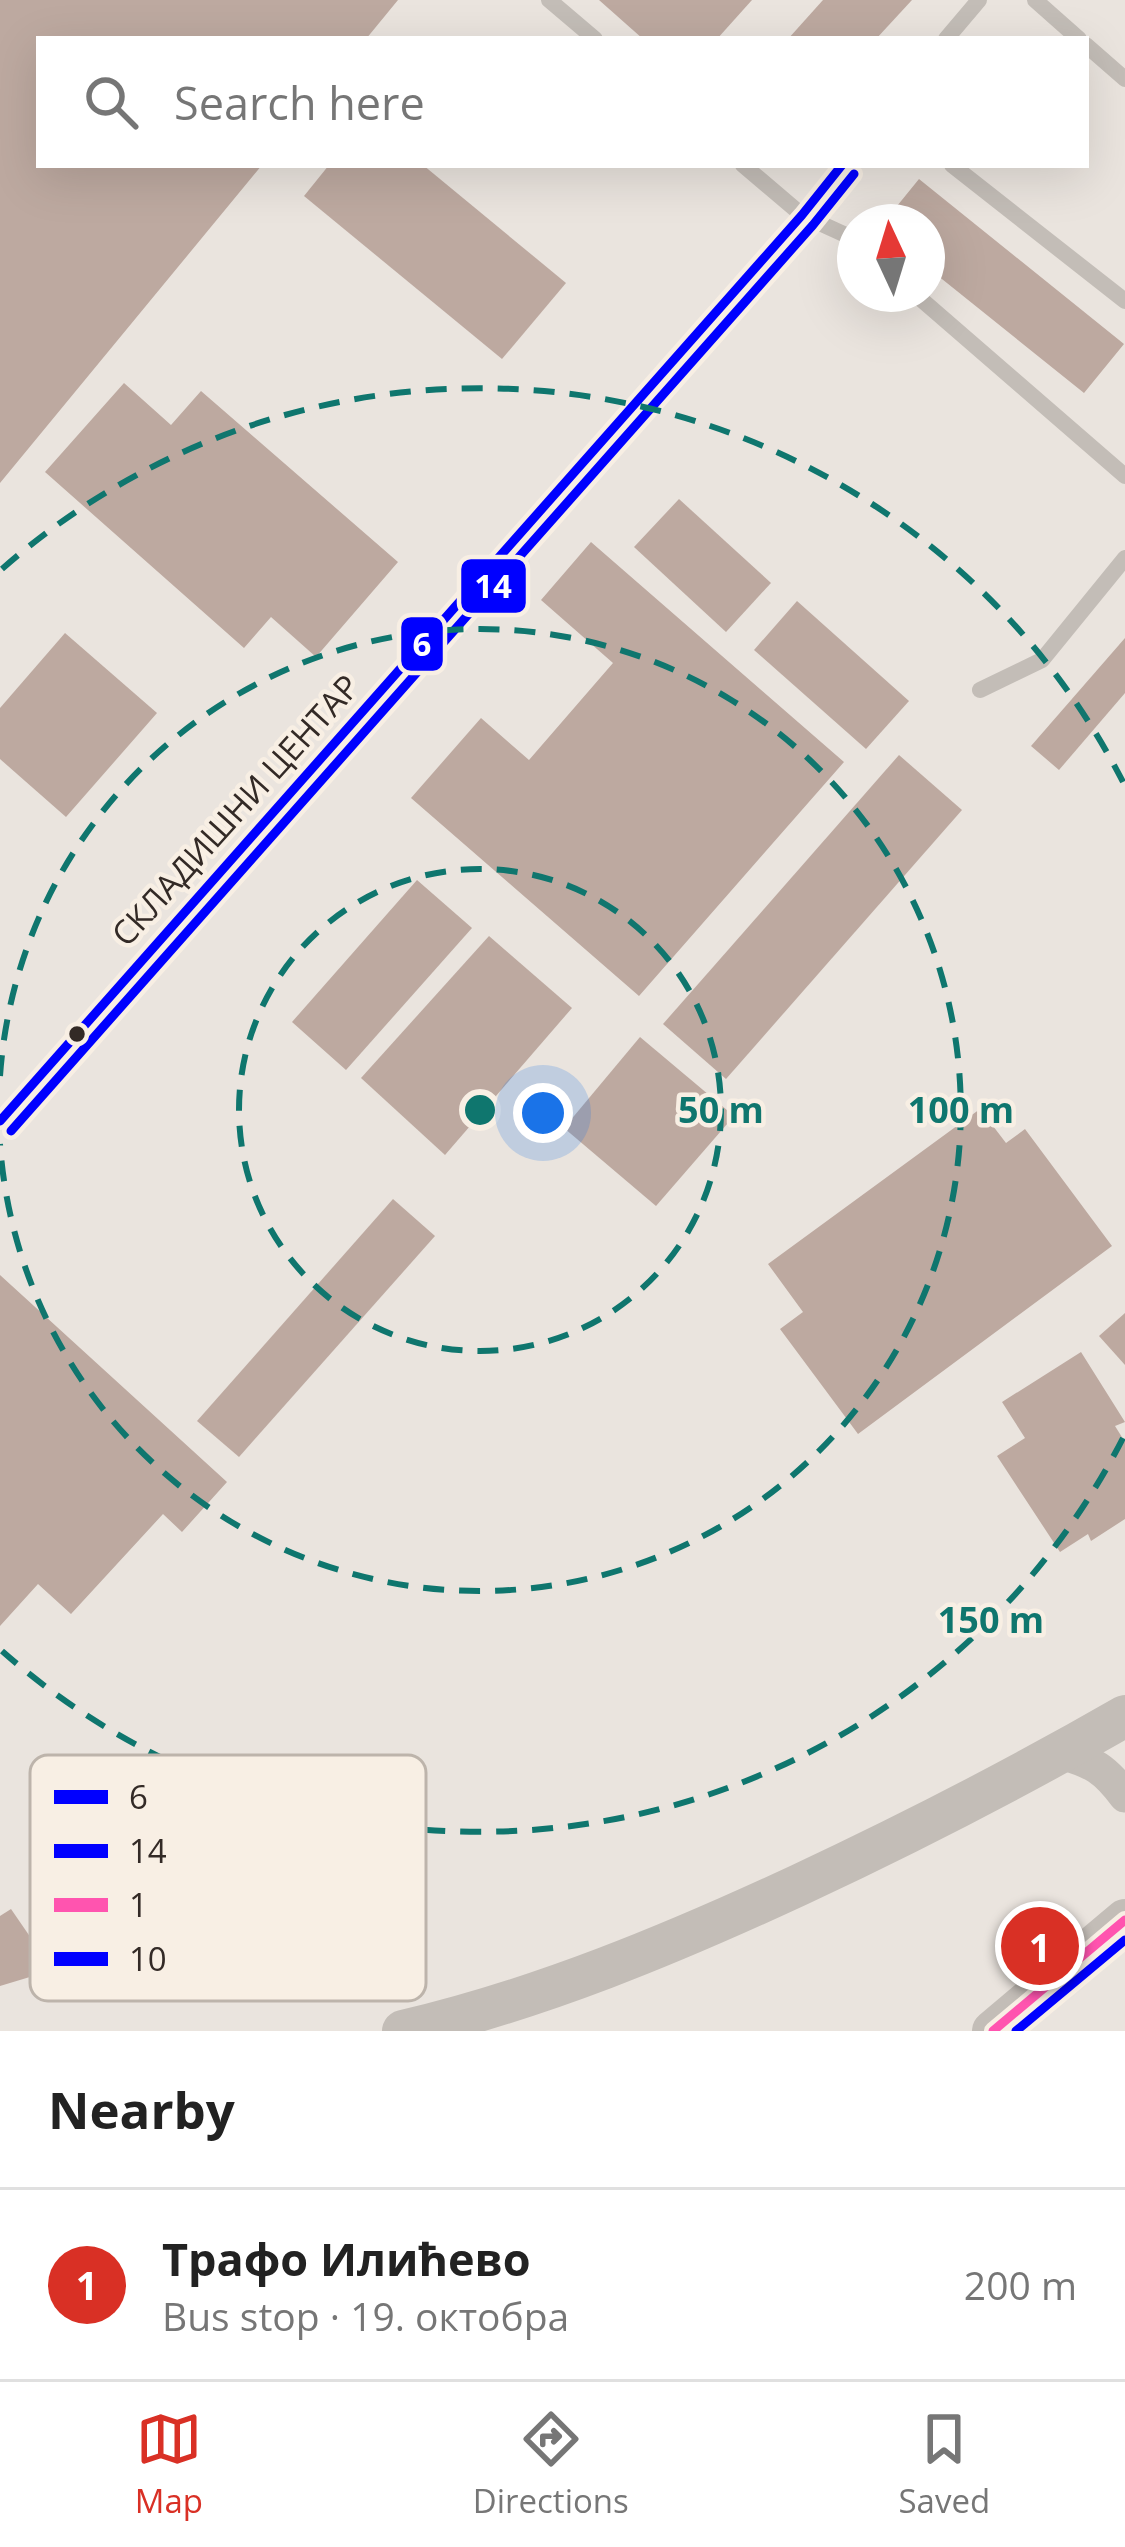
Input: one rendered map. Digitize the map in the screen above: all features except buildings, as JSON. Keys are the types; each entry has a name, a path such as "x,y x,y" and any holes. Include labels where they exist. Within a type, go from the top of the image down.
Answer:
{"street":[{"path":"403,2031 454,2019 574,1978 711,1925 896,1840 1125,1716"},
{"path":"1061,1753 1091,1762 1125,1796"},
{"path":"993,2031 1124,1919"}],"lane":[{"path":"549,0 591,36"},
{"path":"949,36 979,0"},
{"path":"1035,0 1076,36"},
{"path":"1089,48 1125,79"},
{"path":"747,168 802,215 837,231"},
{"name":"СКЛАДИШНИ ЦЕНТАР","path":"0,1121 840,168"},
{"path":"956,168 1125,301"},
{"path":"936,312 1125,476"},
{"path":"980,690 1042,660 1125,558"}],"transit line":[{"name":"6","path":"0,1121 840,168"},
{"name":"14","path":"11,1131 854,174"},
{"name":"1","path":"993,2031 1125,1920"},
{"name":"10","path":"1016,2031 1125,1940"}],"place":[{"name":"Трафо Илићево","path":"1040,1946"}]}
